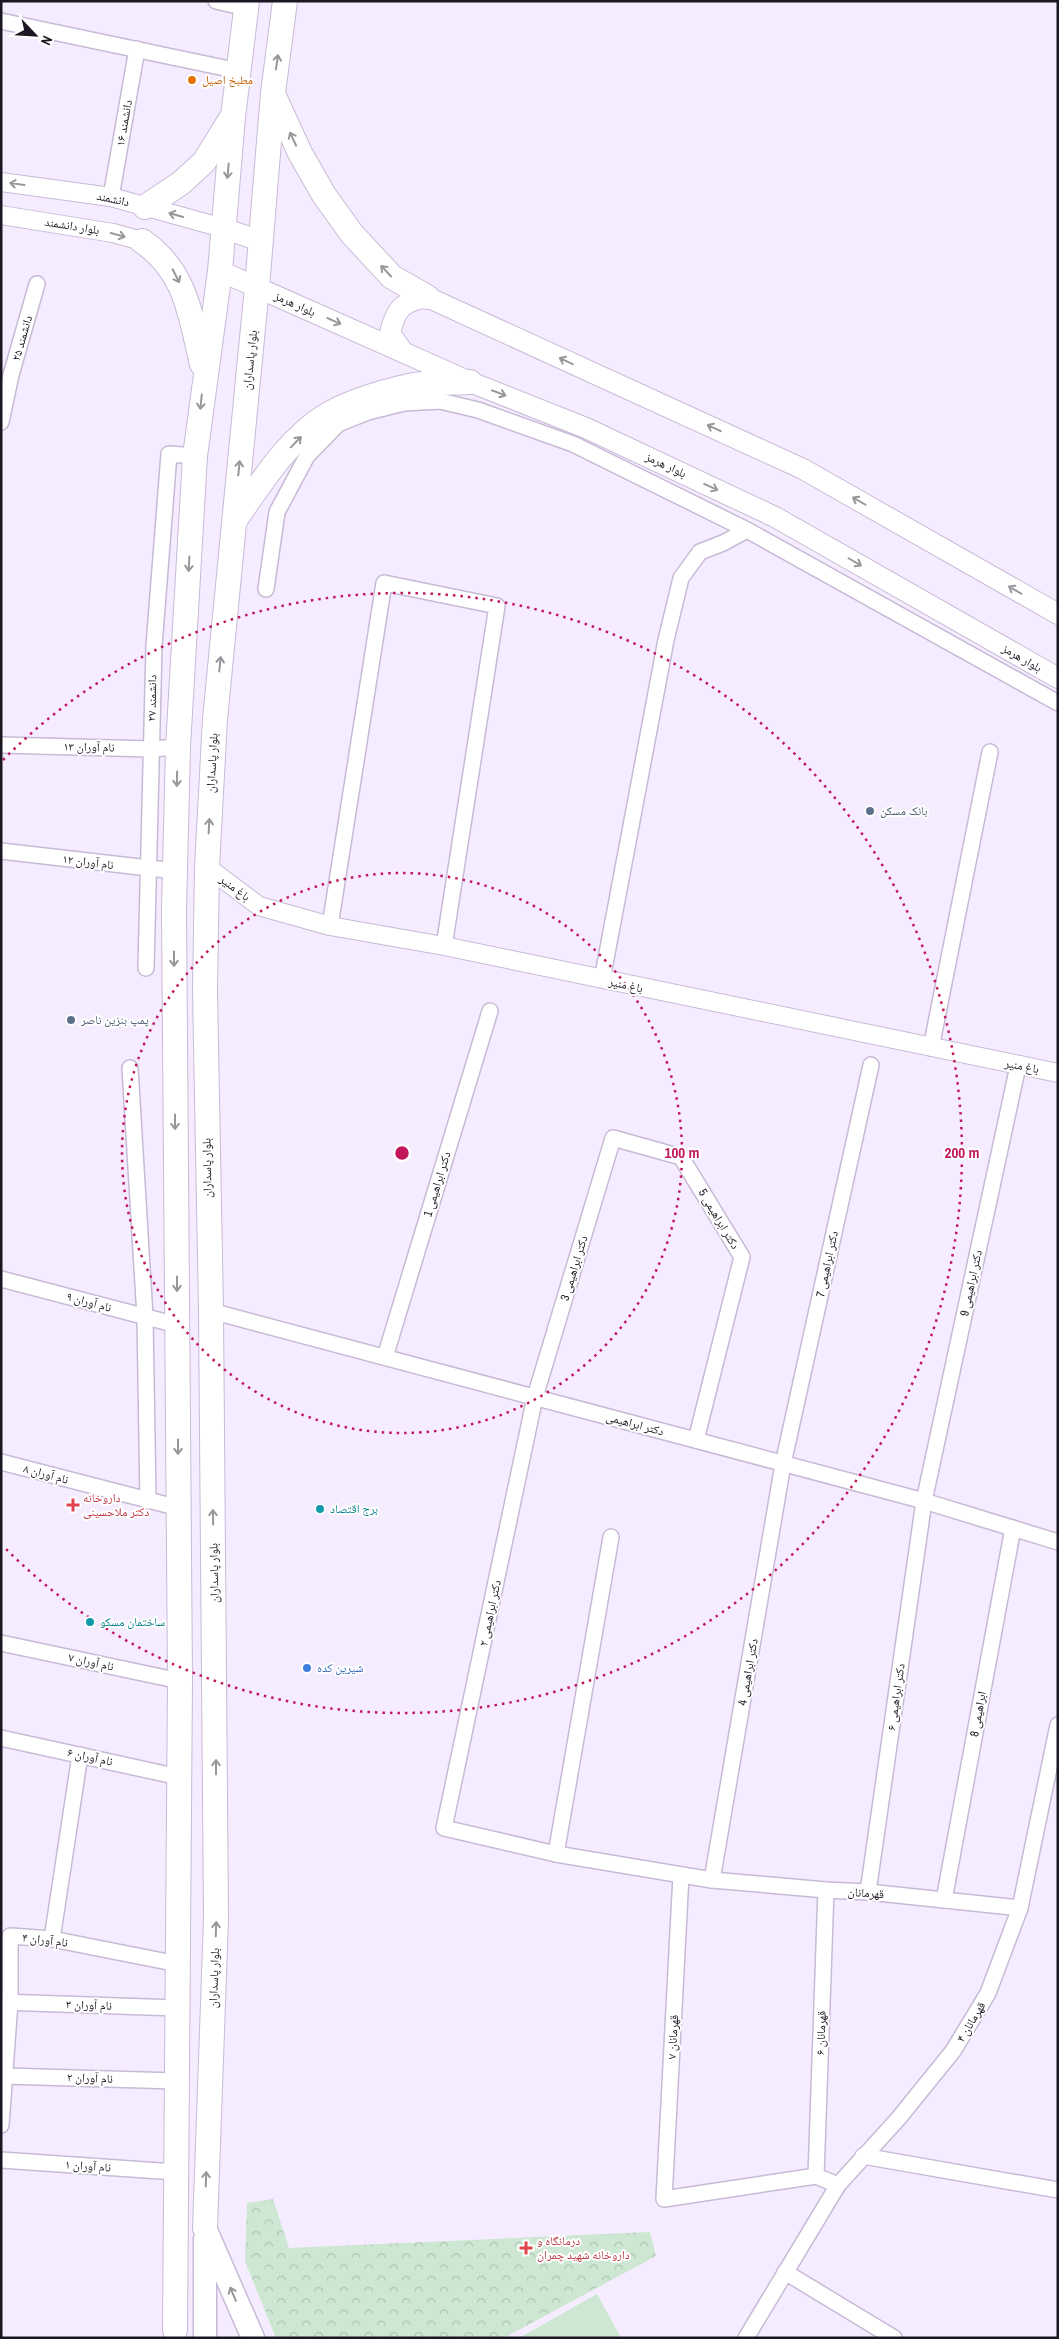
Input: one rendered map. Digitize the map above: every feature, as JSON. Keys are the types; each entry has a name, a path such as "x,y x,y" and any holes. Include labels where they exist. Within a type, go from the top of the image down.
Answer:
{"highway":[{"name":"بلوار پاسداران","path":"205,2228 216,1919 211,1311 205,1039 207,866 215,719 257,287 272,93 285,1"},
{"path":"174,2335 180,1681 175,871 178,747 195,456 204,375 220,271 233,117 246,4"},
{"path":"272,93 300,153 324,195 352,234 392,277 427,297"},
{"path":"144,207 181,183 204,162 233,117"},
{"path":"142,242 159,253 174,271 183,292 204,375"},
{"path":"234,521 267,476 297,440 329,414 410,386 470,382"}],"main road":[{"path":"223,228 260,241"},
{"name":"بلوار هرمز","path":"220,271 470,382 586,428 776,516 1058,678"},
{"path":"403,352 390,333 395,314 408,301 427,297 804,469 1058,614"},
{"path":"205,2228 253,2338"},
{"name":"بلوار پاسداران","path":"205,2228 205,2338"}],"street":[{"path":"216,1 246,4"},
{"path":"1,20 239,71"},
{"name":"دانشمند ۱۶","path":"111,197 137,49"},
{"name":"دانشمند","path":"1,182 111,197 223,228"},
{"name":"بلوار دانشمند","path":"1,215 112,233 142,242"},
{"name":"دانشمند ۲۵","path":"1,422 6,374 37,284"},
{"path":"266,590 277,512 307,456 338,424 368,412 404,403 440,401 478,410 573,444 747,530 1058,703"},
{"name":"دانشمند ۲۷","path":"146,968 154,646 169,454 195,456"},
{"path":"602,980 666,640 680,578 700,552 724,543 747,530"},
{"path":"330,926 384,583 497,606 444,946"},
{"name":"نام آوران ۱۳","path":"1,745 178,747"},
{"path":"932,1048 990,752"},
{"name":"نام آوران ۱۲","path":"1,851 175,871"},
{"name":"باغ منیر","path":"207,866 258,906 330,926 444,946 1058,1073"},
{"name":"دکتر ابراهیمی 1","path":"385,1357 490,1012"},
{"name":"دکتر ابراهیمی 7","path":"783,1464 871,1065"},
{"name":"دکتر ابراهیمی 9","path":"924,1501 1018,1066"},
{"path":"130,1068 144,1317 148,1501"},
{"name":"دکتر ابراهیمی 3","path":"536,1397 612,1138"},
{"name":"دکتر ابراهیمی 5","path":"612,1138 681,1157 742,1257 696,1440"},
{"name":"نام آوران ۹","path":"1,1280 177,1325"},
{"name":"دکتر ابراهیمی","path":"211,1311 924,1501 1058,1542"},
{"name":"دکتر ابراهیمی ۲","path":"444,1828 536,1397"},
{"name":"نام آوران ۸","path":"1,1462 178,1508"},
{"name":"دکتر ابراهیمی 4","path":"712,1880 783,1464"},
{"name":"دکتر ابراهیمی ۶","path":"868,1892 924,1501"},
{"name":"ابراهیمی 8","path":"944,1900 1012,1528"},
{"path":"556,1854 611,1537"},
{"name":"نام آوران ۷","path":"1,1643 180,1681"},
{"name":"قهرمانان ۴","path":"746,2338 838,2185 898,2119 953,2051 988,1993 1020,1908 1058,1725"},
{"name":"نام آوران ۶","path":"1,1738 179,1777"},
{"path":"52,1939 80,1755"},
{"name":"قهرمانان","path":"444,1828 556,1854 712,1880 868,1892 1020,1908"},
{"name":"قهرمانان ۷","path":"681,1874 664,2199 816,2176"},
{"name":"قهرمانان ۶","path":"816,2176 826,1890"},
{"name":"نام آوران ۴","path":"1,2125 5,2076 6,2002 10,1936 52,1939 178,1964"},
{"name":"نام آوران ۳","path":"6,2002 177,2008"},
{"name":"نام آوران ۲","path":"5,2076 176,2081"},
{"path":"863,2156 1058,2190"},
{"name":"نام آوران ۱","path":"1,2160 175,2172"},
{"path":"816,2176 838,2185"},
{"path":"785,2272 894,2338"}],"green space":[{"path":"273,2199 289,2248 650,2232 656,2256 504,2338 276,2338 245,2261 247,2203"},
{"path":"597,2294 621,2338 519,2338"}],"place":[{"name":"مطبخ اصیل","path":"192,80"},
{"name":"بانک مسکن","path":"870,811"},
{"name":"پمپ بنزین ناصر","path":"71,1020"},
{"name":"داروخانه دکتر ملاحسینی","path":"73,1505"},
{"name":"برج اقتصاد","path":"320,1509"},
{"name":"ساختمان مسکو","path":"90,1622"},
{"name":"شیرین کده","path":"307,1668"},
{"name":"درمانگاه و داروخانه شهید چمران","path":"526,2248"}]}
